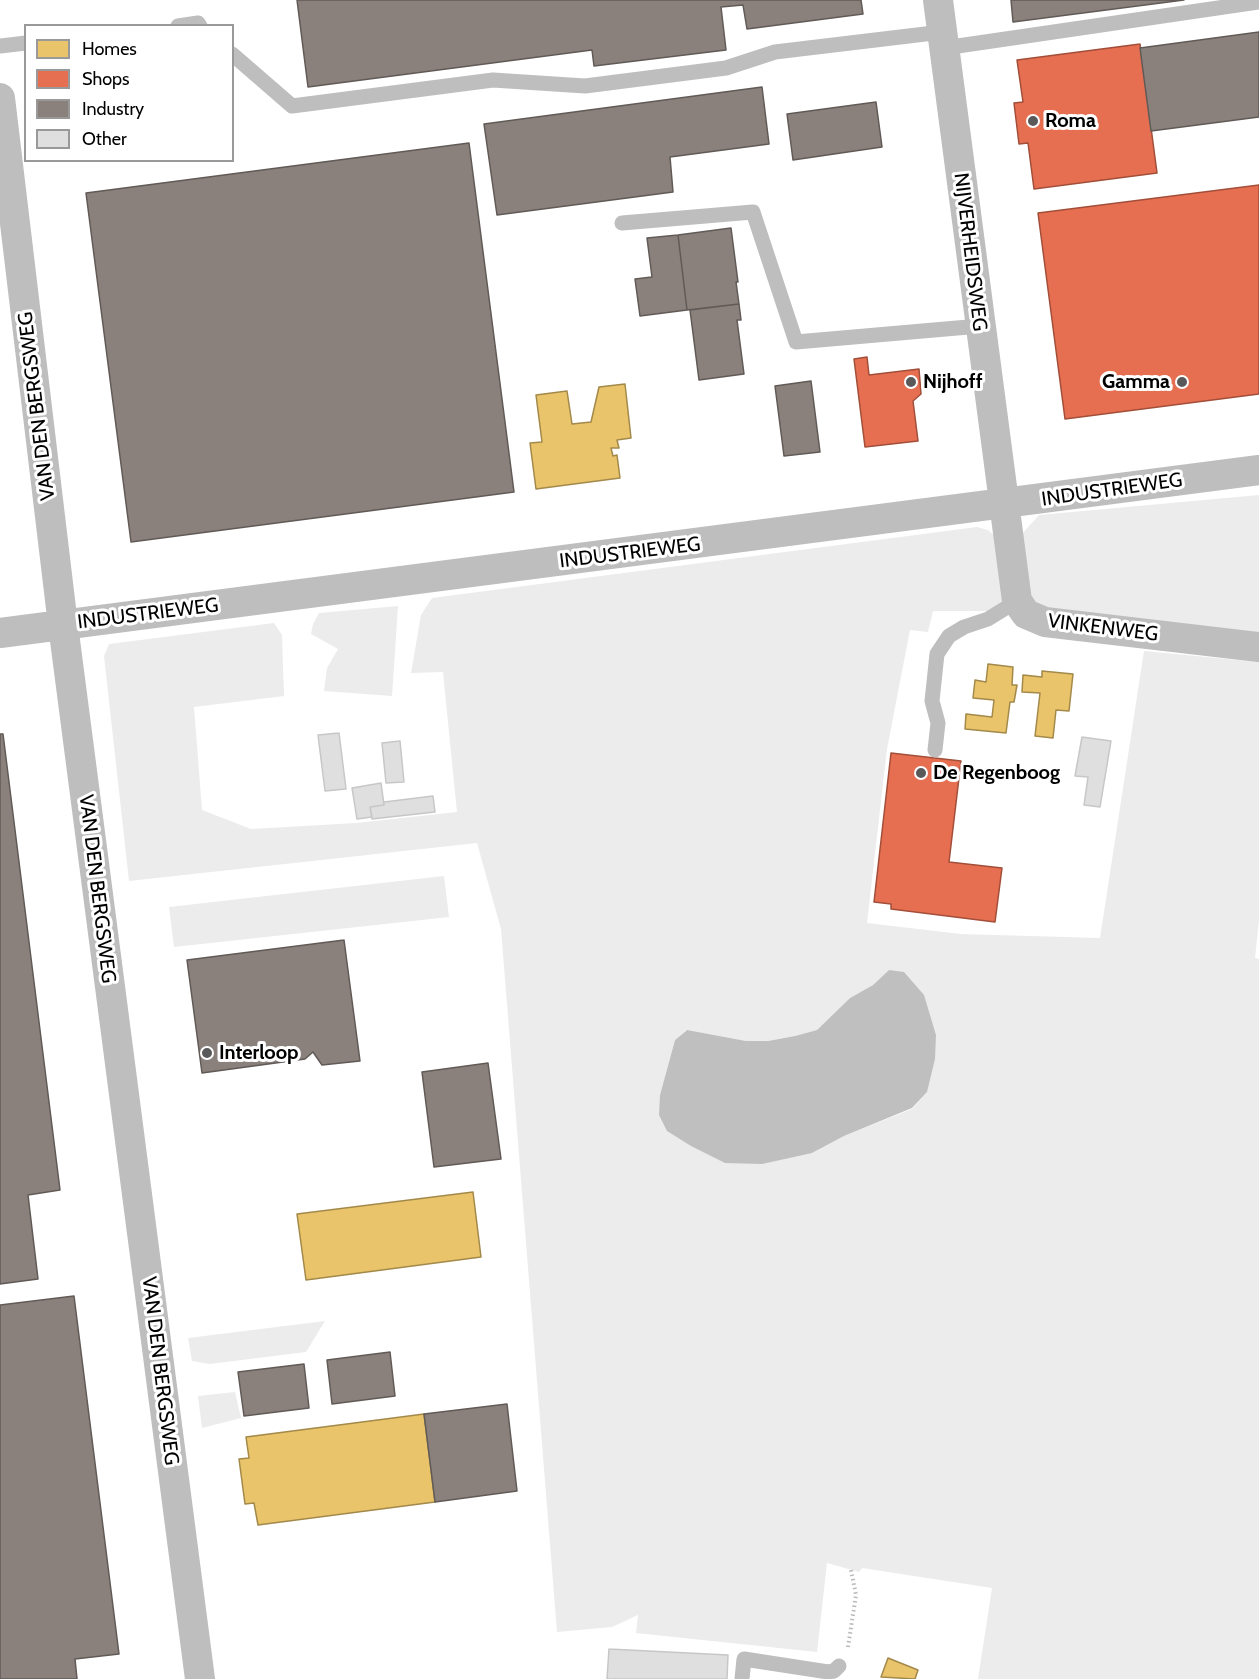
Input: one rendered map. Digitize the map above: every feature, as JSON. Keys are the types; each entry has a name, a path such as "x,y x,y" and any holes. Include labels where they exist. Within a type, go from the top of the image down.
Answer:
{"street":[{"name":"NIJVERHEIDSWEG","path":"938,0 1003,504"},
{"name":"VAN DEN BERGSWEG","path":"0,98 3,140 63,625 200,1679"},
{"name":"INDUSTRIEWEG","path":"0,633 1259,470"},
{"path":"1003,504 1017,601"},
{"name":"VINKENWEG","path":"1017,601 1026,614 1045,622 1259,647"}],"lane":[{"path":"234,56 292,106 493,80 585,86 726,68 775,52 943,40 1259,2"},
{"path":"0,46 24,43"},
{"path":"622,223 753,212 796,342 980,326"},
{"path":"935,750 938,723 932,701 939,649 949,636 964,627 988,619 1017,601"},
{"path":"742,1679 744,1659 828,1672 834,1671 839,1666"}],"path":[{"path":"839,1666 849,1644 856,1595 851,1570"}],"shaded area":[{"path":"1259,495 1259,637 1056,616 1026,596 1021,535 1039,515"},
{"path":"977,527 988,530 997,538 1005,599 991,611 933,611 928,632 910,630 887,749 867,923 961,934 1100,938 1144,651 1259,662 1259,920 1255,958 1259,959 1259,1679 978,1679 992,1588 862,1568 859,1572 827,1563 817,1652 636,1633 638,1615 612,1627 557,1632 501,929 477,843 129,881 104,656 109,644 274,623 282,635 284,696 194,707 202,810 251,829 356,823 457,812 443,672 411,673 421,615 432,598","holes":["889,970 930,1019 936,1035 927,1092 912,1109 844,1136 812,1153 660,1095 675,1040 686,1030 746,1041 768,1041 817,1030 850,998 873,985"]},
{"path":"398,606 392,696 324,691 327,668 338,649 311,634 319,613"},
{"path":"444,876 449,917 174,947 169,907"},
{"path":"889,970 904,972 924,995 936,1035 935,1059 927,1092 912,1108 844,1136 812,1153 762,1164 725,1163 667,1131 659,1115 660,1095 675,1040 687,1030 746,1041 768,1041 817,1030 850,998 873,985"},
{"path":"325,1321 306,1352 210,1364 192,1361 188,1338"},
{"path":"235,1392 241,1418 202,1428 198,1396"}],"building: Homes":[{"path":"625,384 631,438 617,440 619,448 611,448 613,456 617,455 620,478 536,489 530,443 542,442 536,395 567,391 572,424 591,422 599,387"},
{"path":"988,664 1013,667 1012,685 1017,685 1014,702 1010,702 1006,733 965,729 966,714 992,717 994,700 973,698 975,680 986,682"},
{"path":"1042,671 1073,674 1069,711 1056,710 1053,738 1035,736 1040,693 1022,692 1023,675 1042,677"},
{"path":"473,1192 481,1257 306,1280 297,1214"},
{"path":"424,1414 435,1502 258,1525 254,1503 245,1504 239,1459 249,1458 246,1437"},
{"path":"888,1658 918,1670 915,1679 881,1677"}],"building: Shops":[{"path":"1140,44 1157,173 1034,189 1028,143 1019,144 1014,103 1023,102 1017,60"},
{"path":"1259,185 1259,394 1065,419 1038,213"},
{"path":"867,357 869,375 919,369 921,394 913,401 918,441 865,447 854,359"},
{"path":"891,753 961,761 949,862 1002,868 995,922 891,909 891,904 874,902"}],"building: Industry":[{"path":"297,0 861,0 863,14 747,29 743,5 721,7 726,50 594,66 592,50 308,87"},
{"path":"1011,0 1184,0 1013,22"},
{"path":"1259,32 1259,117 1151,131 1140,48"},
{"path":"762,87 769,144 670,157 673,192 497,215 484,124"},
{"path":"876,102 882,147 793,160 787,114"},
{"path":"469,143 514,492 131,542 86,193"},
{"path":"731,228 739,304 687,310 678,235"},
{"path":"678,235 687,310 640,316 635,279 652,277 647,238"},
{"path":"739,304 741,320 737,320 744,374 699,380 690,310"},
{"path":"811,381 820,452 784,456 775,386"},
{"path":"0,734 3,734 60,1190 28,1195 38,1279 0,1284"},
{"path":"344,940 360,1061 322,1065 313,1052 305,1059 202,1073 187,960"},
{"path":"488,1063 501,1159 434,1167 422,1072"},
{"path":"74,1296 119,1654 75,1659 77,1679 0,1679 0,1305"},
{"path":"390,1352 395,1396 332,1404 327,1360"},
{"path":"304,1364 309,1408 244,1416 238,1372"},
{"path":"507,1404 517,1491 435,1502 424,1414"}],"building: Other":[{"path":"339,733 346,789 325,791 318,735"},
{"path":"1082,737 1111,741 1100,807 1084,805 1088,777 1075,776"},
{"path":"400,741 404,782 386,783 382,743"},
{"path":"381,783 384,805 370,807 372,817 357,819 352,788"},
{"path":"433,796 435,812 372,819 370,807 384,805 384,802"},
{"path":"609,1649 728,1655 727,1679 607,1679"}],"place":[{"name":"Roma","path":"1033,121"},
{"name":"Nijhoff","path":"911,382"},
{"name":"Gamma","path":"1182,382"},
{"name":"De Regenboog","path":"921,773"},
{"name":"Interloop","path":"207,1053"}]}
